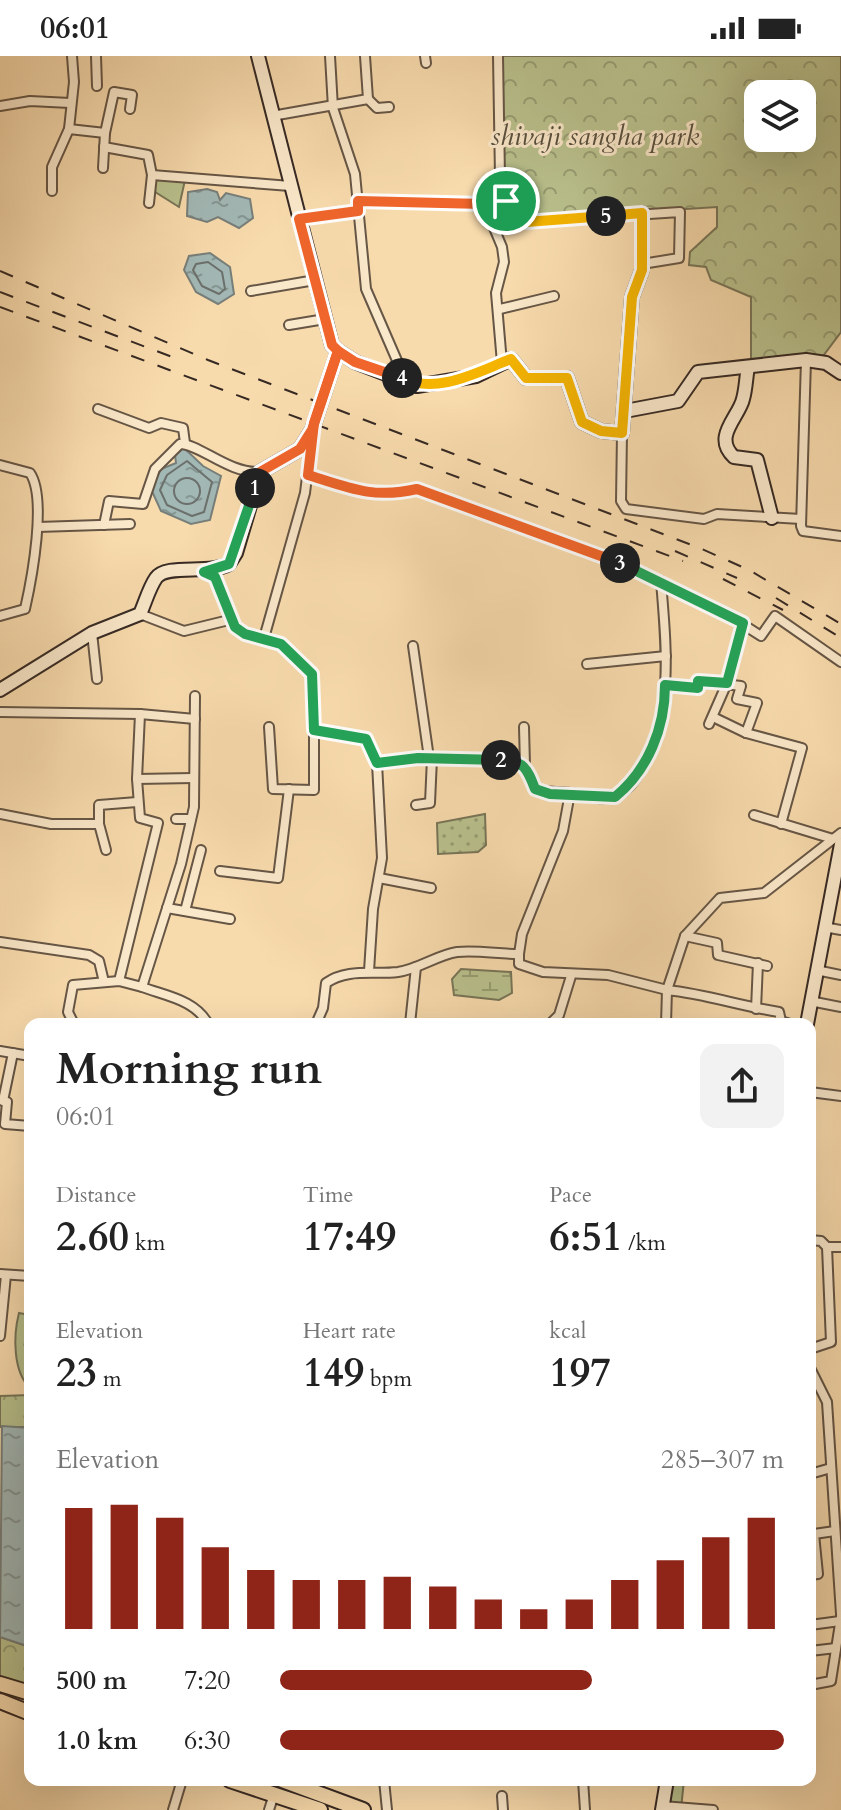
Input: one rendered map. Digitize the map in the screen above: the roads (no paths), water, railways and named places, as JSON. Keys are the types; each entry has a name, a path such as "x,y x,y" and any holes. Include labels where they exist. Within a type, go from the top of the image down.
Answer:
{"main road":[{"path":"0,1684 24,1691"},
{"path":"0,1701 24,1711"},
{"path":"249,1786 320,1810"},
{"path":"298,1786 363,1810"}],"street":[{"path":"52,191 52,167 69,129 75,61 72,56"},
{"path":"96,56 97,86"},
{"path":"258,56 332,345 355,362 417,386 458,380 511,359 526,378 567,378 582,422 601,431 622,433"},
{"path":"330,56 333,108 355,174 370,301 405,379"},
{"path":"365,56 368,99 377,108 389,107"},
{"path":"498,56 497,157 506,201 526,222 642,213 682,214 677,260 642,264"},
{"path":"103,168 105,133 114,92 132,95 130,109"},
{"path":"272,116 333,108 368,99"},
{"path":"0,106 30,101 70,103"},
{"path":"69,129 105,133"},
{"path":"104,147 148,155 152,175 149,203"},
{"path":"152,175 290,186"},
{"path":"299,219 358,206 506,201"},
{"path":"484,204 502,247 504,262 496,293 500,309 497,322 502,363"},
{"path":"642,213 642,264 632,297 622,433 621,501 626,509 704,519 717,514 801,519"},
{"path":"251,291 315,280"},
{"path":"500,309 554,296"},
{"path":"289,325 325,319"},
{"path":"185,443 220,464 260,472 300,449 314,423 338,351"},
{"path":"625,411 678,401 698,372 806,360 826,363 841,373"},
{"path":"806,360 803,531 841,536"},
{"path":"748,367 741,405 728,423 729,450 734,457 757,460 772,518"},
{"path":"98,409 149,428 161,423 183,428 185,443"},
{"path":"264,638 308,475 314,423"},
{"path":"104,525 106,503 143,504 155,469 172,449 185,443"},
{"path":"0,465 20,468 36,482 38,527 25,609 0,616"},
{"path":"204,572 229,564 236,553 260,472"},
{"path":"308,475 369,494 389,495 417,489 661,581 743,623 761,636 775,616 841,662"},
{"path":"38,527 130,524"},
{"path":"0,690 92,633 140,614 157,576 168,569 204,572 215,577 235,627 245,634 264,638 291,651 312,674 314,790 273,789 269,727"},
{"path":"524,727 525,765 535,789 550,794 615,797 635,781 660,724 666,656 661,581"},
{"path":"140,614 172,629 184,631 233,619"},
{"path":"743,623 727,683 711,721 802,748 781,824"},
{"path":"92,633 97,679"},
{"path":"413,646 430,758 431,801 416,805"},
{"path":"587,664 666,656"},
{"path":"665,685 698,688 698,681 741,686 737,699 757,703 746,733"},
{"path":"142,987 191,819 195,696"},
{"path":"0,712 140,714 195,719"},
{"path":"119,981 158,823 140,818 137,802 140,714"},
{"path":"314,730 366,739 377,763 382,858 373,909 369,971"},
{"path":"377,763 430,758 519,761 525,765"},
{"path":"137,779 193,778"},
{"path":"220,871 278,878 289,789"},
{"path":"570,793 563,831 522,934 519,964 571,976 608,975 667,990 712,995 722,1003 779,1012 780,1018"},
{"path":"106,850 99,824 99,805 137,802"},
{"path":"0,814 51,824 99,824"},
{"path":"754,815 838,839"},
{"path":"176,819 191,819"},
{"path":"808,1018 838,839"},
{"path":"666,1018 667,990 685,936 720,898 764,893 838,839"},
{"path":"185,911 201,850"},
{"path":"379,878 431,888"},
{"path":"167,908 230,919"},
{"path":"824,927 841,930"},
{"path":"685,936 717,943 718,955 763,965 756,1009"},
{"path":"0,942 89,955 99,961 104,982"},
{"path":"319,1018 326,983 369,971 397,972 454,952 519,954"},
{"path":"411,1018 416,967"},
{"path":"816,970 841,975"},
{"path":"556,1018 571,976"},
{"path":"71,1018 68,1012 72,986 119,981 187,1003 206,1018"},
{"path":"810,1001 841,1007"},
{"path":"0,1051 24,1055"},
{"path":"13,1053 3,1101 7,1102 3,1127 24,1126"},
{"path":"816,1093 841,1096"},
{"path":"816,1241 827,1247 831,1342 816,1347"},
{"path":"827,1247 841,1247"},
{"path":"0,1336 3,1275 24,1276"},
{"path":"830,1333 841,1333"},
{"path":"816,1380 827,1402 838,1524 841,1617 831,1681 816,1684"},
{"path":"816,1472 831,1468"},
{"path":"816,1533 838,1524"},
{"path":"816,1554 816,1574"},
{"path":"816,1623 841,1617"},
{"path":"816,1650 836,1648"},
{"path":"173,1810 180,1786"},
{"path":"385,1786 387,1810"},
{"path":"583,1786 585,1810"},
{"path":"666,1786 662,1808 713,1810"},
{"path":"269,1810 274,1794"},
{"path":"502,1796 503,1810"}],"water":[{"path":"207,189 217,192 220,200 226,193 250,199 253,218 239,228 218,217 207,222 187,216 188,192"},
{"path":"210,253 230,267 234,294 218,304 196,292 184,270 189,256"},
{"path":"184,448 203,466 221,476 210,520 191,524 161,511 151,489 161,469 176,463 175,455"},
{"path":"2,1426 24,1428 24,1645 0,1637"}],"railway":[{"path":"0,271 208,360 702,549 749,570 841,624"},
{"path":"0,292 175,358"},
{"path":"0,307 683,561"},
{"path":"675,551 737,578"},
{"path":"723,579 783,610"},
{"path":"776,598 841,638"}],"park label":[{"name":"shivaji sangha park","path":"595,135"}]}
